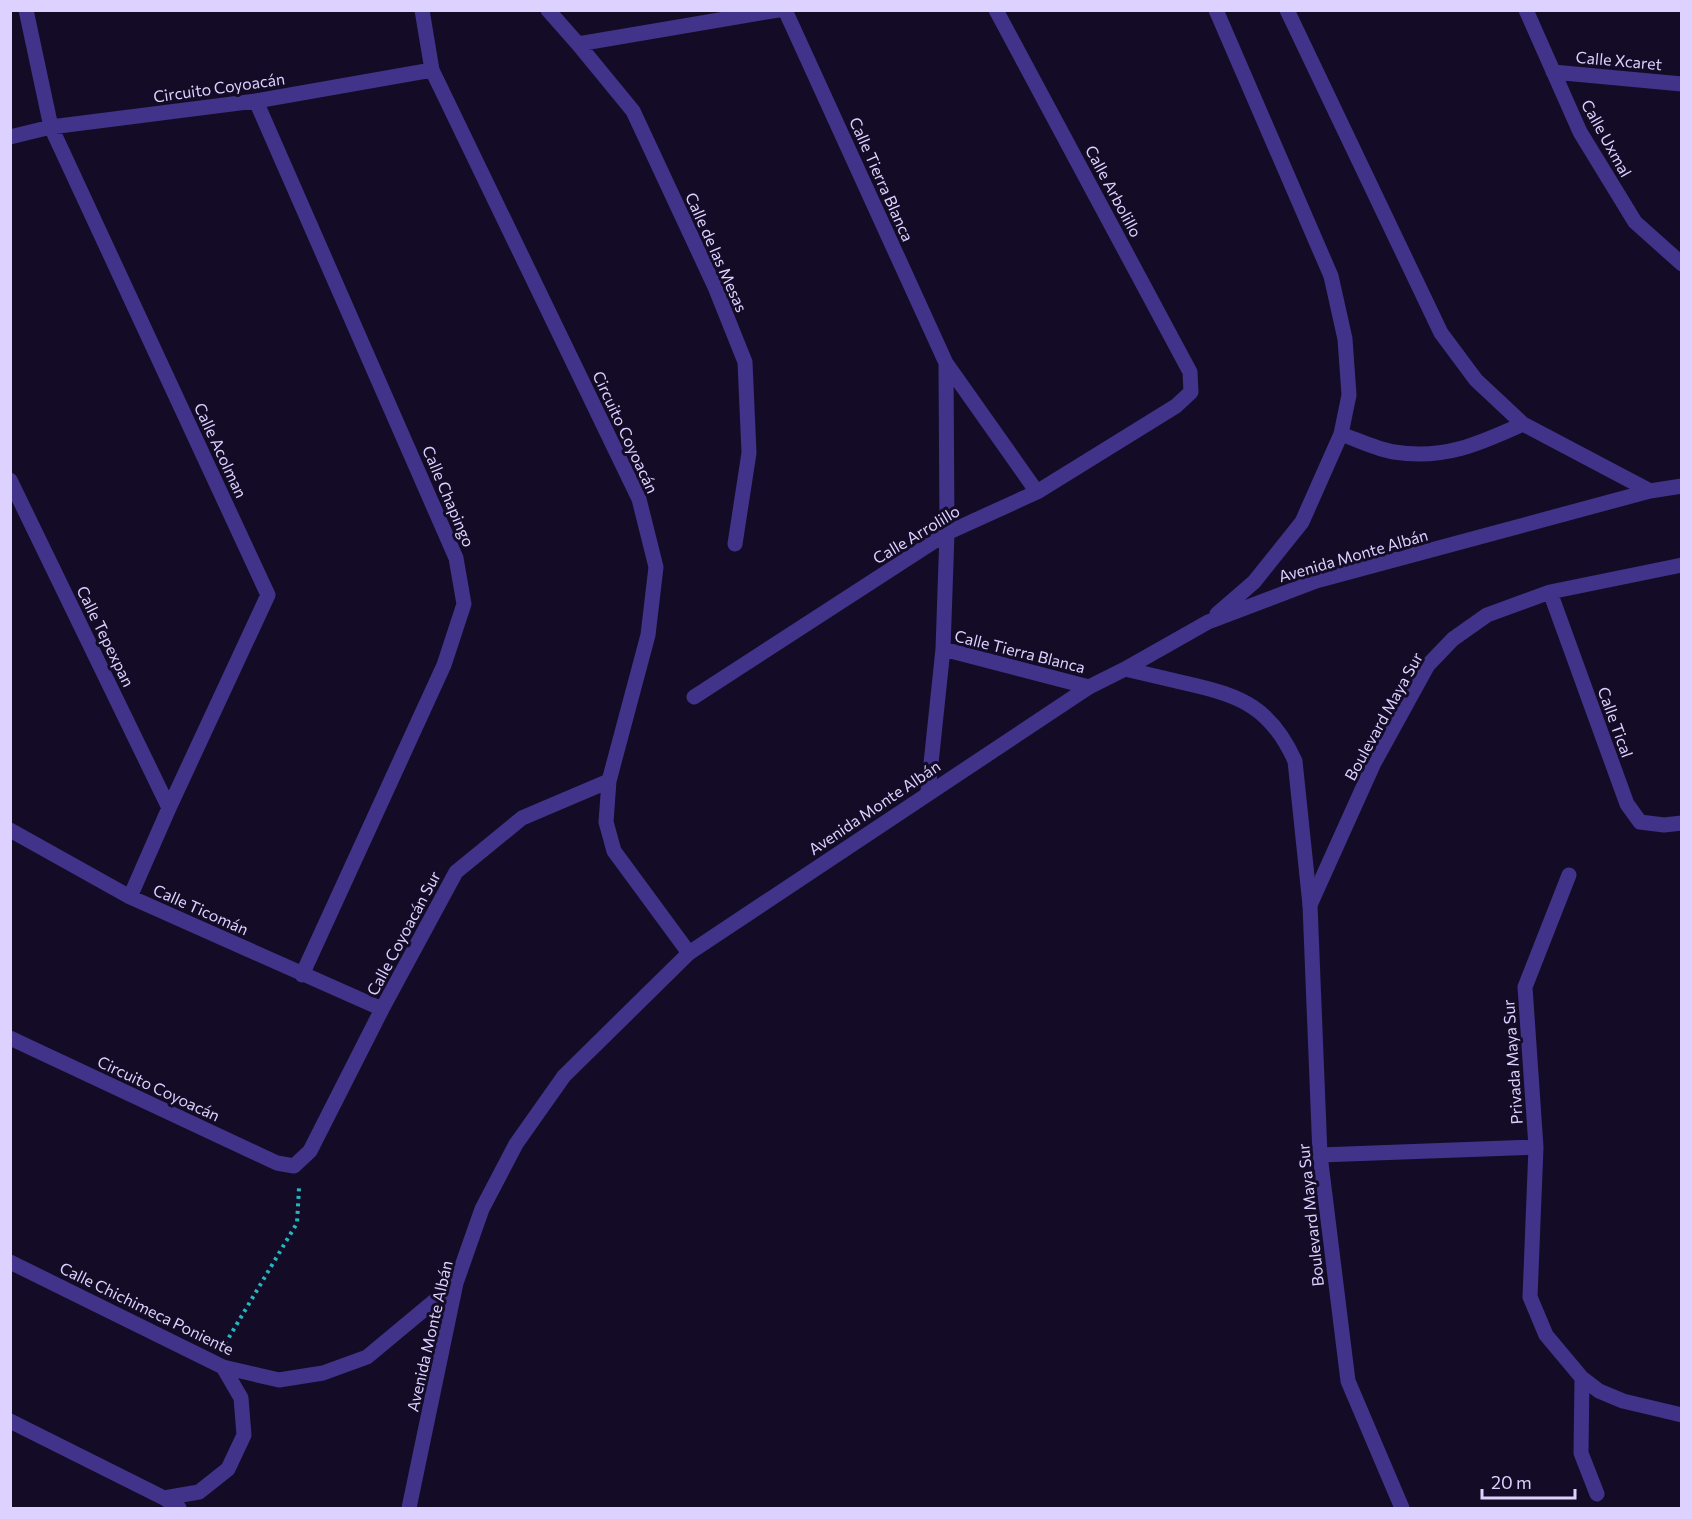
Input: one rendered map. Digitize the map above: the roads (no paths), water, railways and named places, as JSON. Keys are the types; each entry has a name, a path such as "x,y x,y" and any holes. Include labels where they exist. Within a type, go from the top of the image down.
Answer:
{"street":[{"name":"Calle Acolman","path":"26,10 51,127 268,595 130,897"},
{"name":"Circuito Coyoacán","path":"422,10 432,70 639,500 656,567 648,635 609,781 606,822 614,851 689,953"},
{"name":"Calle de las Mesas","path":"548,10 633,111 715,287 744,362 750,453 735,544"},
{"path":"578,44 778,10"},
{"name":"Calle Tierra Blanca","path":"785,10 946,363 1037,492"},
{"name":"Calle Arbolillo","path":"996,10 1190,372 1191,392"},
{"path":"1208,622 1254,582 1302,522 1341,434 1348,395 1345,339 1331,276 1216,10"},
{"path":"1287,10 1441,333 1476,380 1523,424 1650,491"},
{"name":"Calle Uxmal","path":"1526,10 1581,132 1635,222 1682,264"},
{"name":"Circuito Coyoacán","path":"10,137 51,127 256,101 432,70"},
{"name":"Calle Xcaret","path":"1553,72 1682,84"},
{"name":"Calle Chapingo","path":"256,101 456,558 464,604 444,665 302,975"},
{"name":"Calle Tierra Blanca","path":"928,792 943,650 947,533 946,363"},
{"name":"Calle Arrolillo","path":"694,697 947,533 1037,492 1176,406 1191,392"},
{"path":"1341,434 1392,452 1423,455 1453,452 1523,424"},
{"name":"Calle Tepexpan","path":"10,480 169,808"},
{"name":"Avenida Monte Albán","path":"410,1509 456,1283 482,1209 523,1134 564,1076 689,953 1089,687 1208,622 1316,581 1650,491 1682,486"},
{"name":"Boulevard Maya Sur","path":"1310,905 1374,763 1428,665 1453,639 1487,615 1550,592 1682,565"},
{"name":"Calle Tical","path":"1550,592 1627,804 1640,822 1664,825 1682,823"},
{"name":"Calle Tierra Blanca","path":"943,650 1089,687"},
{"name":"Boulevard Maya Sur","path":"1125,669 1224,692 1245,701 1276,727 1295,761 1310,905 1320,1155 1348,1381 1402,1509"},
{"name":"Calle Coyoacán Sur","path":"294,1166 310,1151 382,1009 456,872 522,818 609,781"},
{"name":"Calle Ticomán","path":"10,830 130,897 382,1009"},
{"name":"Privada Maya Sur","path":"1569,875 1525,987 1536,1147 1530,1298 1546,1335 1582,1378 1599,1392 1623,1401 1682,1415"},
{"name":"Circuito Coyoacán","path":"10,1038 277,1163 294,1166"},
{"path":"1320,1155 1536,1147"},
{"name":"Calle Chichimeca Poniente","path":"10,1262 218,1365 279,1380 323,1373 367,1357 456,1283"},
{"path":"164,1498 199,1492 228,1469 244,1436 241,1398 218,1365"},
{"path":"1582,1378 1581,1453 1597,1494"},
{"path":"10,1421 164,1498 179,1509"}]}
